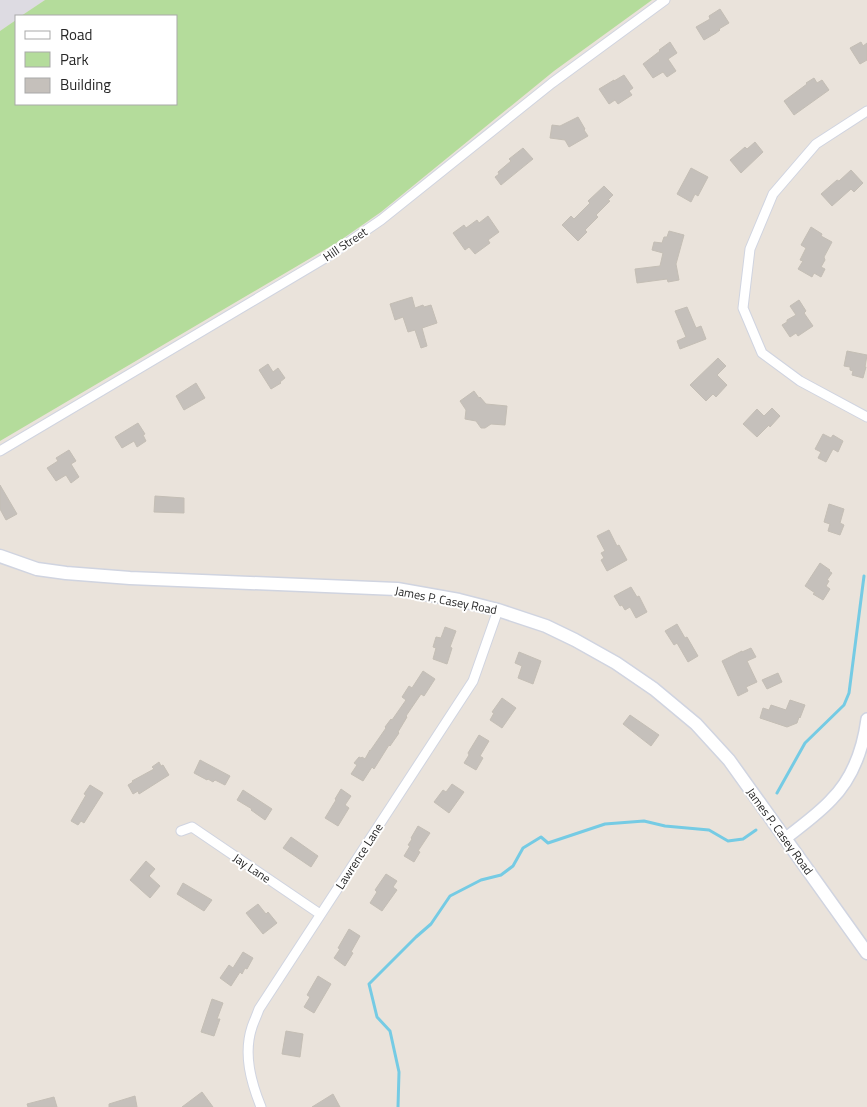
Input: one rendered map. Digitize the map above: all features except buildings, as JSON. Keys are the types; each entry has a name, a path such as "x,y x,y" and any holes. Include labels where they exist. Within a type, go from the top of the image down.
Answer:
{"main road":[{"name":"James P. Casey Road","path":"0,556 37,569 66,573 397,589 459,600 498,610 546,626 616,663 654,689 696,724 729,760 867,953"}],"street":[{"name":"Hill Street","path":"0,451 327,257 381,220 552,83 665,0"},
{"path":"867,111 816,144 773,194 750,249 743,308 762,353 800,381 867,417"},
{"name":"Lawrence Lane","path":"261,1107 248,1063 248,1043 259,1009 473,680 498,610"},
{"path":"786,838 822,809 839,792 853,770 864,747 867,719"},
{"name":"Jay Lane","path":"182,831 192,827 320,914"}],"shaded area":[{"path":"0,0 45,0 22,15 15,15 15,21 0,31"}],"green space":[{"path":"45,0 652,0 554,71 381,212 338,242 0,441 0,31 15,21 15,105 178,105 178,15 22,15"}],"waterway":[{"path":"777,793 805,743 844,705 849,693 864,576"},
{"path":"398,1107 399,1072 390,1031 377,1017 369,984 431,924 450,896 481,880 501,875 513,866 523,848 541,837 548,843 605,824 644,821 665,826 709,830 728,841 743,839 756,830"}]}
